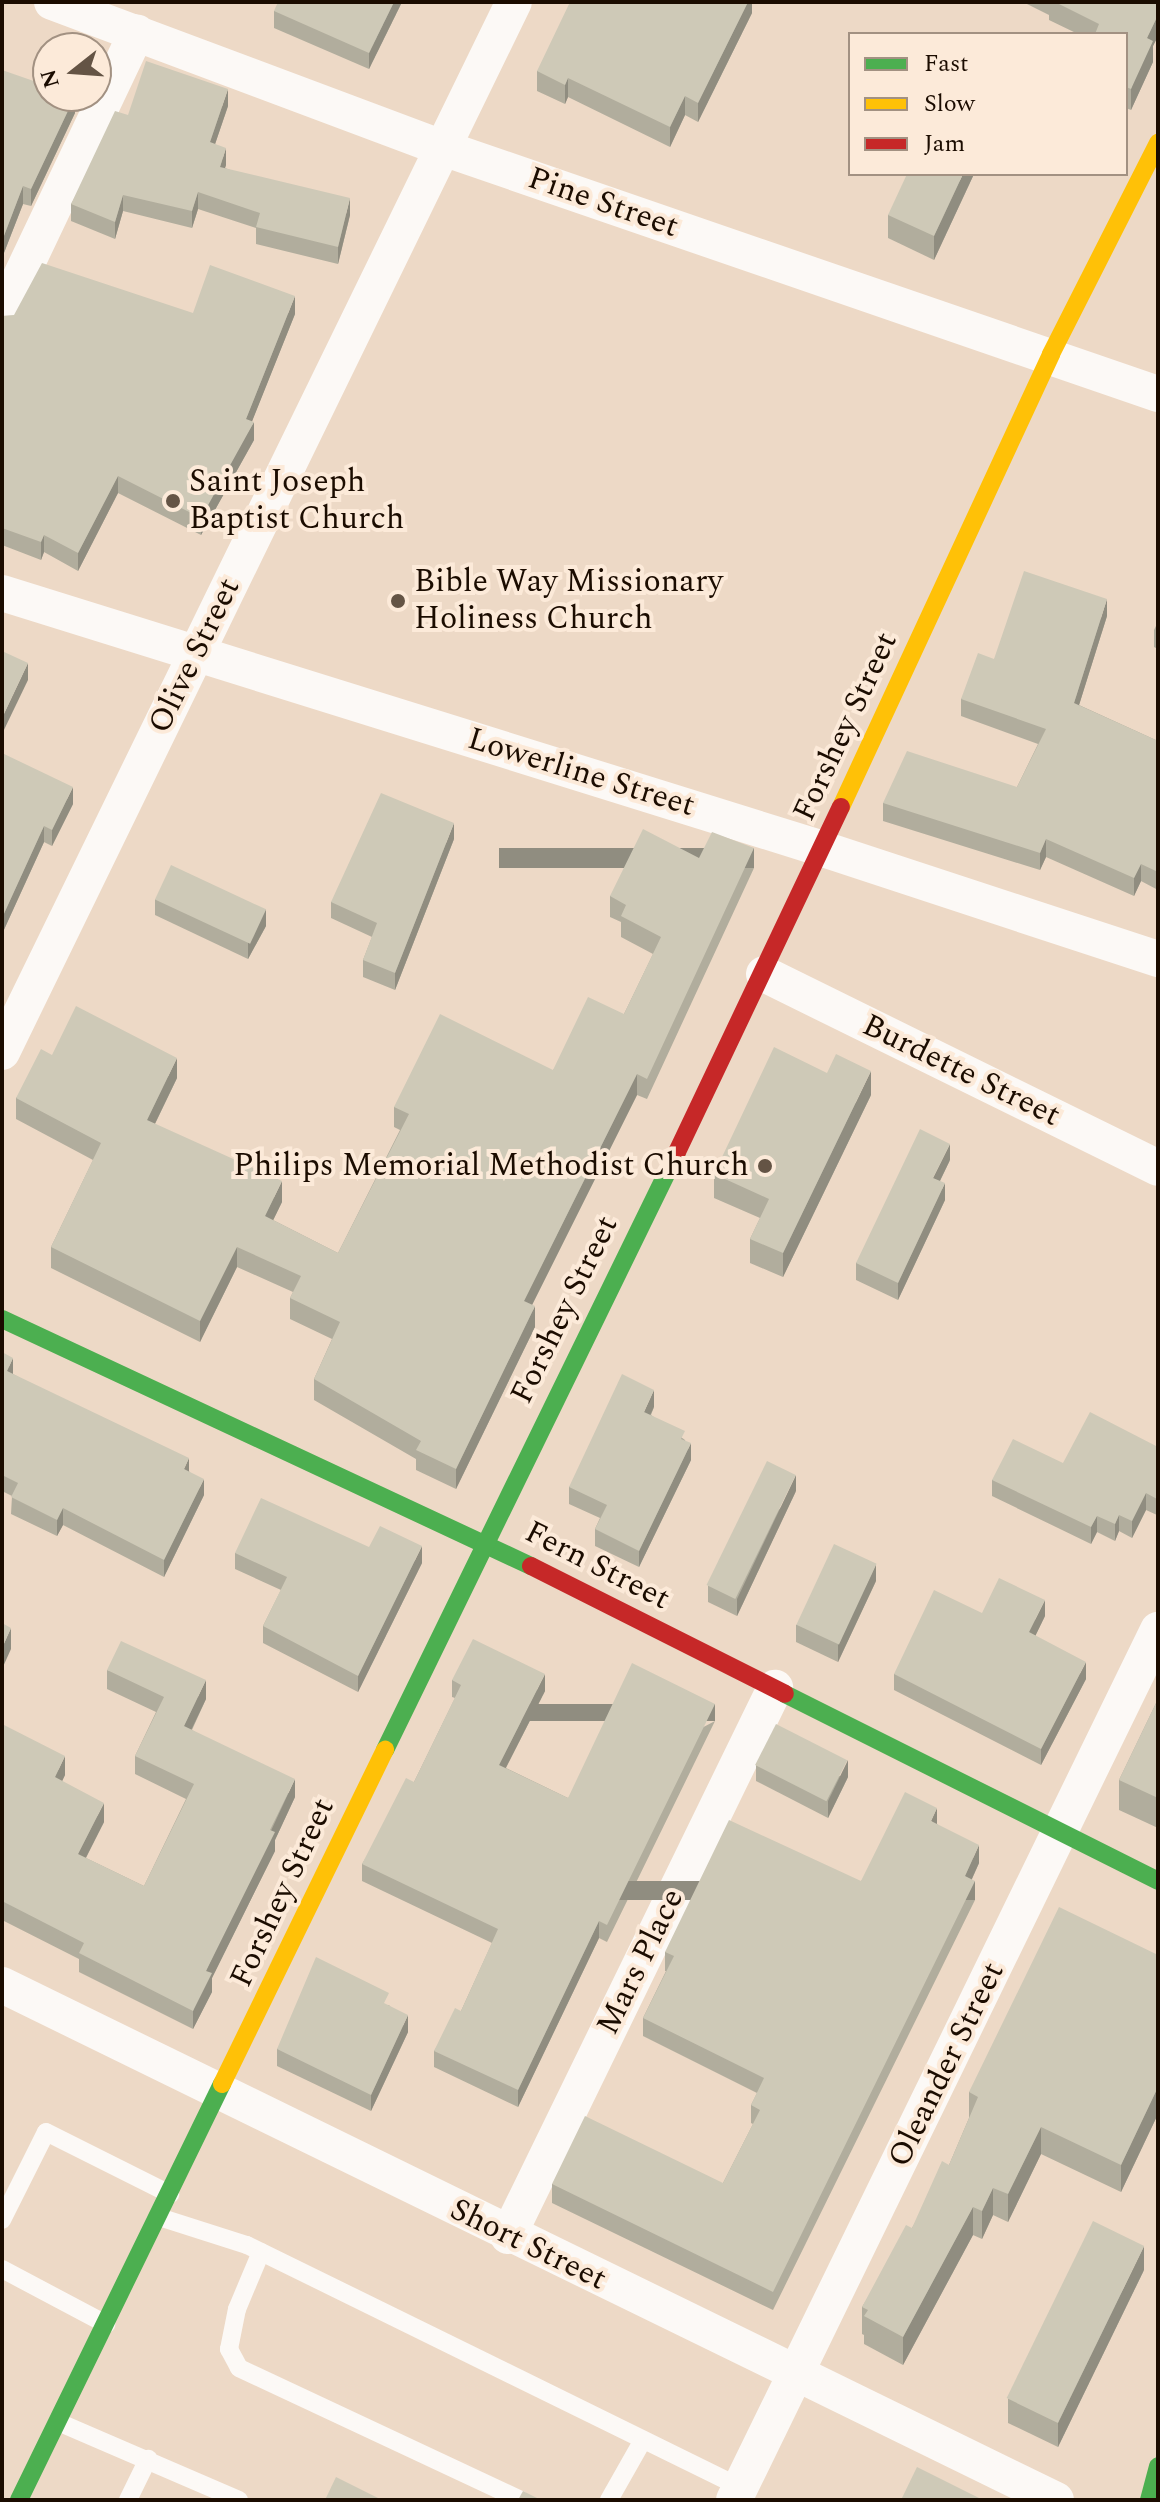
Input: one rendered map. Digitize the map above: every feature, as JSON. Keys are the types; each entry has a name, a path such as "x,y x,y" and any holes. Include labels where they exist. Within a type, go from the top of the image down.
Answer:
{"street":[{"name":"Pine Street","path":"52,2 443,148 1051,354 1158,394"},
{"name":"Olive Street","path":"2,1052 514,2"},
{"path":"2,316 137,32"},
{"name":"Forshey Street","path":"19,2500 221,2092 483,1542 764,974 1051,354 1158,143"},
{"name":"Lowerline Street","path":"2,593 823,849 1158,959"},
{"name":"Burdette Street","path":"764,974 1158,1168"},
{"name":"Fern Street","path":"2,1319 483,1542 1061,1835 1158,1881"},
{"name":"Oleander Street","path":"737,2493 1061,1835 1158,1630"},
{"name":"Mars Place","path":"508,2236 775,1688"},
{"name":"Short Street","path":"2,1985 508,2236 1056,2500"},
{"path":"1149,2500 1158,2466"}],"lane":[{"path":"2,2220 46,2132 170,2194"},
{"path":"159,2217 261,2252 643,2440 737,2493"},
{"path":"261,2252 237,2309 231,2336 229,2349 239,2368 521,2500"},
{"path":"2,2269 106,2324"},
{"path":"58,2422 239,2500"},
{"path":"609,2500 643,2440"},
{"path":"128,2500 148,2459"}],"building":[{"path":"278,2 394,2 369,53 274,11"},
{"path":"570,2 748,2 698,103 685,96 670,127 568,78 565,85 537,71"},
{"path":"1055,2 1158,2 1158,15 1147,38 1153,41 1131,89 1128,88 1128,32 1096,32 1099,24"},
{"path":"146,61 228,89 210,142 226,148 220,167 350,198 338,247 256,227 260,213 198,192 192,211 123,195 115,222 71,204 115,111 128,115"},
{"path":"2,70 32,80 32,112 67,112 31,189 23,186 2,241"},
{"path":"906,176 962,176 934,236 888,215"},
{"path":"42,263 193,313 210,265 295,296 246,419 254,422 201,518 118,476 78,553 44,535 41,542 2,528 2,316 14,315"},
{"path":"1024,571 1107,599 1074,703 1158,741 1158,872 1141,864 1134,878 1046,839 1040,853 883,803 907,751 1017,787 1046,729 961,699 978,653 994,659"},
{"path":"2,651 28,663 2,718"},
{"path":"2,753 73,787 52,830 44,826 2,918"},
{"path":"381,793 454,823 395,973 363,960 377,923 331,902"},
{"path":"643,829 699,858 712,832 754,848 647,1079 637,1074 524,1301 535,1306 456,1469 416,1450 421,1441 314,1379 340,1322 290,1298 301,1276 237,1247 200,1321 51,1247 101,1143 16,1098 41,1049 52,1055 76,1006 177,1058 147,1120 282,1181 265,1216 338,1253 409,1114 394,1107 440,1014 553,1070 588,997 624,1014 661,937 621,916 626,905 610,896"},
{"path":"171,865 266,909 250,944 155,899"},
{"path":"774,1047 827,1073 836,1054 871,1071 783,1253 750,1239 769,1199 714,1174"},
{"path":"920,1129 950,1144 933,1178 945,1183 898,1283 856,1263"},
{"path":"2,1352 13,1358 7,1371 189,1458 184,1469 204,1479 164,1560 63,1508 57,1520 11,1497 18,1483 2,1475"},
{"path":"622,1374 654,1390 644,1412 685,1431 681,1439 691,1443 639,1551 595,1529 607,1505 569,1487"},
{"path":"1090,1412 1158,1447 1158,1497 1146,1493 1132,1521 1119,1515 1115,1524 1097,1516 1091,1527 992,1480 1013,1439 1063,1463"},
{"path":"767,1461 796,1475 735,1599 707,1585"},
{"path":"261,1498 369,1547 380,1526 422,1546 358,1676 263,1626 287,1577 235,1553"},
{"path":"834,1544 877,1564 839,1645 796,1625"},
{"path":"999,1578 1045,1600 1029,1632 1086,1662 1041,1749 894,1674 934,1590 982,1613"},
{"path":"2,1623 11,1628 2,1648"},
{"path":"473,1639 545,1674 499,1765 568,1798 632,1663 715,1704 607,1925 599,1921 518,2090 434,2051 455,2008 461,2011 498,1929 362,1864 406,1778 414,1782 461,1685 452,1680"},
{"path":"121,1641 206,1680 184,1726 295,1779 270,1830 275,1832 206,1971 212,1973 193,2011 79,1953 84,1943 2,1901 2,1724 65,1756 55,1777 104,1803 78,1854 144,1886 194,1784 135,1756 164,1697 107,1670"},
{"path":"1158,1699 1158,1798 1119,1780"},
{"path":"776,1724 847,1760 826,1801 755,1765"},
{"path":"905,1792 937,1808 931,1821 979,1845 965,1876 975,1881 773,2292 552,2184 585,2116 723,2183 760,2110 751,2105 764,2078 643,2018 674,1956 665,1952 729,1820 861,1881"},
{"path":"1059,1907 1158,1955 1158,2087 1121,2165 1041,2127 1008,2194 993,2188 982,2211 973,2207 903,2337 864,2316 868,2310 862,2307 906,2225 912,2228 942,2161 949,2165 978,2097 969,2092"},
{"path":"316,1957 389,1993 384,2003 408,2015 371,2095 277,2049"},
{"path":"1093,2221 1144,2246 1058,2423 1007,2398"},
{"path":"917,2467 983,2500 901,2500"},
{"path":"336,2477 382,2500 325,2500"},
{"path":"523,2491 541,2500 518,2500"}],"traffic: fast":[{"path":"385,1750 677,1152"},
{"path":"2,1319 531,1566"},
{"path":"785,1694 1158,1881"},
{"path":"19,2500 222,2084"},
{"path":"1149,2500 1158,2466"}],"traffic: slow":[{"path":"841,807 1051,354 1158,143"},
{"path":"222,2084 385,1750"}],"traffic: jam":[{"path":"677,1152 841,807"},
{"path":"531,1566 785,1694"}],"place":[{"name":"Saint Joseph Baptist Church","path":"173,501"},
{"name":"Bible Way Missionary Holiness Church","path":"398,601"},
{"name":"Philips Memorial Methodist Church","path":"765,1166"}]}
